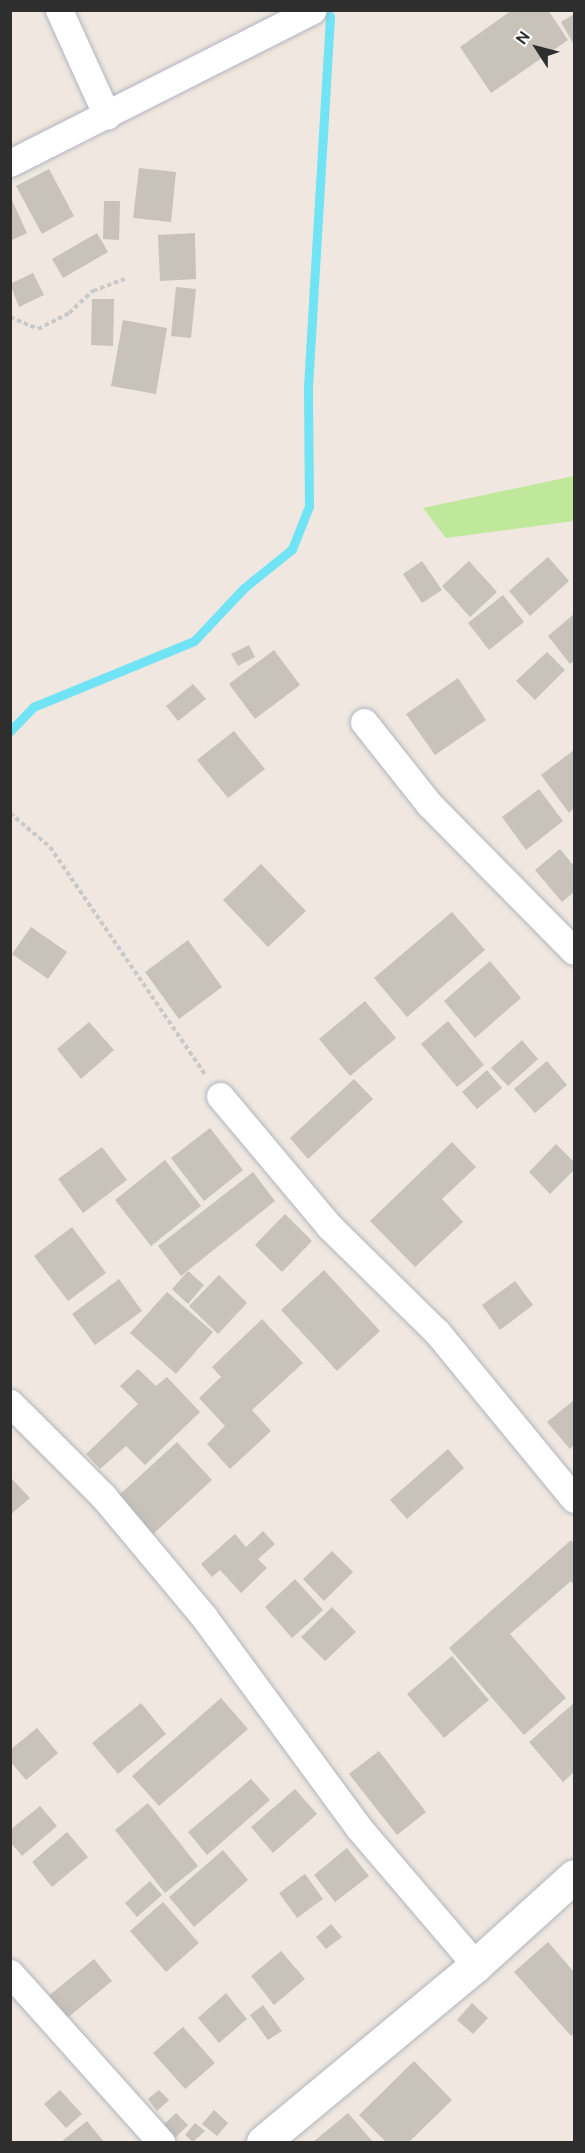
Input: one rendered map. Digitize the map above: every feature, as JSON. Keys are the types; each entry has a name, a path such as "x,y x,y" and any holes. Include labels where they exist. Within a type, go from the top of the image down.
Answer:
{"street":[{"path":"58,10 107,116"},
{"path":"10,163 308,13"},
{"path":"364,722 429,804 574,951"},
{"path":"220,1096 329,1226 437,1332 574,1499"},
{"path":"10,1403 103,1496 204,1617 358,1827 476,1965"},
{"path":"263,2142 476,1965 574,1876"},
{"path":"10,1973 161,2142"}],"path":[{"path":"10,316 38,329 69,313 93,291 125,279"},
{"path":"10,813 50,847 220,1096"}],"green space":[{"path":"574,476 574,521 446,538 423,508"}],"building":[{"path":"512,10 548,10 568,40 491,93 460,47"},
{"path":"574,14 574,45 561,22"},
{"path":"139,168 176,172 171,222 133,218"},
{"path":"49,169 74,216 42,234 16,186"},
{"path":"10,196 27,233 10,241"},
{"path":"104,201 120,201 119,240 103,239"},
{"path":"97,233 108,252 63,278 52,259"},
{"path":"195,233 196,279 160,281 158,235"},
{"path":"33,273 44,295 19,307 10,284"},
{"path":"176,287 196,289 191,338 171,336"},
{"path":"92,299 114,299 113,346 91,345"},
{"path":"123,320 167,328 156,394 111,386"},
{"path":"548,557 569,581 530,616 509,591"},
{"path":"422,561 442,590 422,603 403,574"},
{"path":"469,561 497,592 470,617 442,586"},
{"path":"503,595 524,622 489,650 468,623"},
{"path":"574,614 574,661 570,664 548,636"},
{"path":"249,645 255,657 238,666 231,654"},
{"path":"274,650 300,685 255,719 229,684"},
{"path":"547,652 565,670 535,700 516,681"},
{"path":"458,678 486,720 435,755 406,714"},
{"path":"193,684 206,699 178,721 166,706"},
{"path":"234,731 265,769 228,798 197,760"},
{"path":"574,750 574,808 569,813 541,775"},
{"path":"539,789 563,821 526,850 502,817"},
{"path":"560,849 574,866 574,892 562,902 535,870"},
{"path":"261,864 306,911 268,947 223,900"},
{"path":"452,912 485,950 407,1017 374,978"},
{"path":"31,927 67,952 48,979 12,954"},
{"path":"188,940 222,987 179,1019 145,972"},
{"path":"490,961 521,998 475,1038 444,1001"},
{"path":"365,1001 396,1038 350,1076 319,1039"},
{"path":"448,1021 484,1065 457,1087 421,1044"},
{"path":"89,1022 114,1050 81,1079 57,1049"},
{"path":"522,1040 538,1059 508,1086 491,1068"},
{"path":"547,1061 567,1085 535,1113 514,1089"},
{"path":"487,1070 502,1088 477,1109 462,1092"},
{"path":"354,1079 373,1099 308,1159 290,1138"},
{"path":"210,1128 243,1170 204,1201 171,1158"},
{"path":"452,1142 476,1167 442,1199 463,1222 415,1267 370,1221"},
{"path":"556,1144 574,1162 574,1170 550,1194 529,1172"},
{"path":"102,1147 127,1180 83,1213 58,1179"},
{"path":"165,1160 201,1206 151,1246 115,1200"},
{"path":"253,1172 275,1201 181,1276 158,1246"},
{"path":"285,1214 312,1241 282,1272 255,1245"},
{"path":"72,1227 106,1273 68,1301 34,1256"},
{"path":"324,1270 380,1331 337,1371 281,1310"},
{"path":"188,1271 204,1285 188,1304 172,1289"},
{"path":"219,1275 247,1303 218,1334 189,1306"},
{"path":"119,1279 142,1311 95,1345 72,1314"},
{"path":"515,1281 533,1305 500,1330 482,1305"},
{"path":"167,1292 213,1332 176,1374 130,1333"},
{"path":"262,1319 303,1363 252,1410 271,1431 230,1469 207,1444 225,1426 199,1398 221,1377 212,1367"},
{"path":"138,1369 156,1386 167,1377 200,1412 145,1465 126,1446 100,1469 86,1454 138,1404 120,1386"},
{"path":"574,1400 574,1445 570,1449 547,1422"},
{"path":"177,1442 212,1480 153,1534 118,1496"},
{"path":"448,1449 464,1468 407,1519 390,1500"},
{"path":"10,1477 30,1498 10,1515"},
{"path":"263,1531 275,1544 258,1559 267,1568 241,1593 220,1570 212,1577 201,1564 235,1534 246,1547"},
{"path":"571,1540 574,1544 574,1585 571,1581 510,1634 566,1698 524,1735 449,1648"},
{"path":"332,1551 353,1572 324,1601 303,1579"},
{"path":"295,1579 323,1610 292,1638 265,1607"},
{"path":"332,1607 356,1632 325,1661 301,1637"},
{"path":"452,1656 489,1700 444,1738 407,1694"},
{"path":"221,1698 248,1729 159,1806 132,1776"},
{"path":"141,1703 166,1734 118,1774 92,1743"},
{"path":"574,1703 574,1772 563,1782 529,1742"},
{"path":"37,1728 58,1753 26,1780 10,1761 10,1750"},
{"path":"379,1751 426,1812 397,1835 349,1774"},
{"path":"251,1779 270,1800 207,1855 188,1832"},
{"path":"295,1789 317,1814 273,1853 251,1827"},
{"path":"148,1803 198,1866 165,1893 115,1830"},
{"path":"40,1806 57,1826 22,1856 10,1842 10,1830"},
{"path":"67,1832 88,1857 52,1887 32,1862"},
{"path":"347,1848 369,1876 335,1902 314,1875"},
{"path":"223,1850 248,1880 194,1927 169,1897"},
{"path":"305,1874 323,1899 297,1918 279,1893"},
{"path":"150,1881 162,1895 137,1917 125,1903"},
{"path":"163,1902 199,1943 166,1972 130,1931"},
{"path":"331,1924 342,1937 326,1949 316,1937"},
{"path":"548,1942 574,1972 574,2033 571,2036 514,1972"},
{"path":"281,1951 305,1979 274,2005 251,1976"},
{"path":"94,1959 112,1981 65,2020 46,1998"},
{"path":"226,1993 247,2019 219,2043 198,2018"},
{"path":"472,2003 488,2018 473,2034 457,2020"},
{"path":"263,2005 282,2031 268,2040 250,2015"},
{"path":"183,2027 215,2063 185,2089 153,2053"},
{"path":"414,2061 452,2100 409,2142 386,2142 359,2115"},
{"path":"60,2090 82,2114 66,2128 44,2104"},
{"path":"159,2090 169,2100 157,2111 148,2099"},
{"path":"214,2110 228,2123 217,2136 202,2124"},
{"path":"176,2113 188,2125 175,2138 162,2126"},
{"path":"348,2113 373,2142 313,2142"},
{"path":"87,2121 104,2142 61,2142"},
{"path":"195,2123 205,2131 193,2142 185,2135"}],"waterway":[{"path":"10,731 33,707 194,641 244,588 292,549 309,506 308,387 330,17 326,10"}]}
